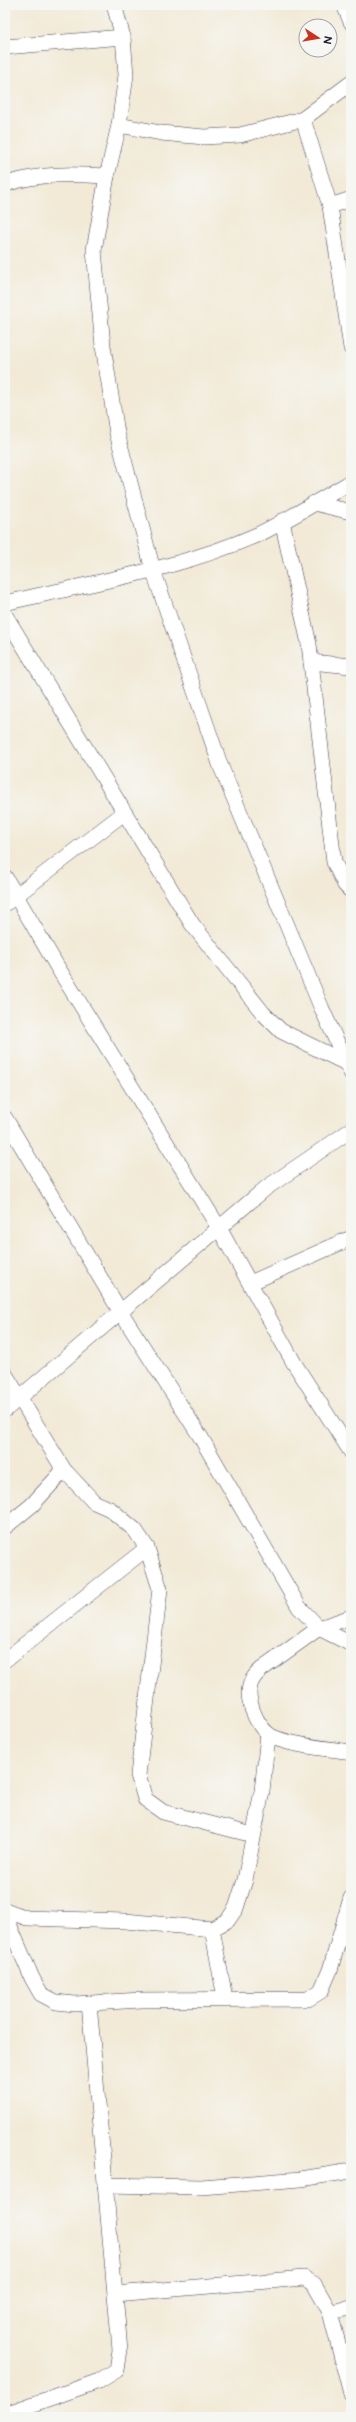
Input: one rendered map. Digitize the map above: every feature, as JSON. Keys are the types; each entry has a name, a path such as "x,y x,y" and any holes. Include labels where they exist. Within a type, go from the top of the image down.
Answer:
{"street":[{"path":"114,5 123,37 126,76 119,125 107,176 94,250 104,346 117,433 153,570 221,767 349,1068"},
{"path":"344,5 351,22"},
{"path":"5,47 123,37"},
{"path":"119,125 161,133 204,137 240,135 303,119 351,83"},
{"path":"303,119 330,206 351,348"},
{"path":"5,184 33,176 50,174 107,176"},
{"path":"330,206 351,199"},
{"path":"5,603 153,570 259,534 351,482"},
{"path":"314,503 351,512"},
{"path":"282,521 310,662 334,862 345,885 351,891"},
{"path":"5,615 192,924 262,1013 281,1031 349,1068"},
{"path":"310,662 351,666"},
{"path":"10,899 124,813"},
{"path":"5,877 10,899 58,968 219,1228 294,1363 351,1452"},
{"path":"5,1118 120,1311 200,1436 299,1607 319,1628 351,1644"},
{"path":"5,1410 266,1188 351,1130"},
{"path":"250,1284 351,1238"},
{"path":"5,1374 64,1470 94,1502 110,1509 135,1530 147,1548 160,1589 138,1775 145,1799 163,1812 253,1835"},
{"path":"5,1527 32,1505 64,1470"},
{"path":"5,1660 147,1548"},
{"path":"351,1617 319,1628 253,1676 248,1691 252,1712 268,1734 286,1742 351,1752"},
{"path":"5,1910 27,1918 125,1921 212,1929 228,1920 236,1908 245,1880 262,1791 268,1734"},
{"path":"5,1915 32,1978 41,1994 56,2002 89,2003 225,1998 308,1999 321,1991 330,1970 351,1898"},
{"path":"212,1929 225,1998"},
{"path":"5,2414 99,2380 117,2370 120,2350 89,2003"},
{"path":"105,2185 201,2187 301,2180 351,2171"},
{"path":"115,2294 304,2278 314,2284 330,2312 351,2394"},
{"path":"330,2312 351,2308"}]}
